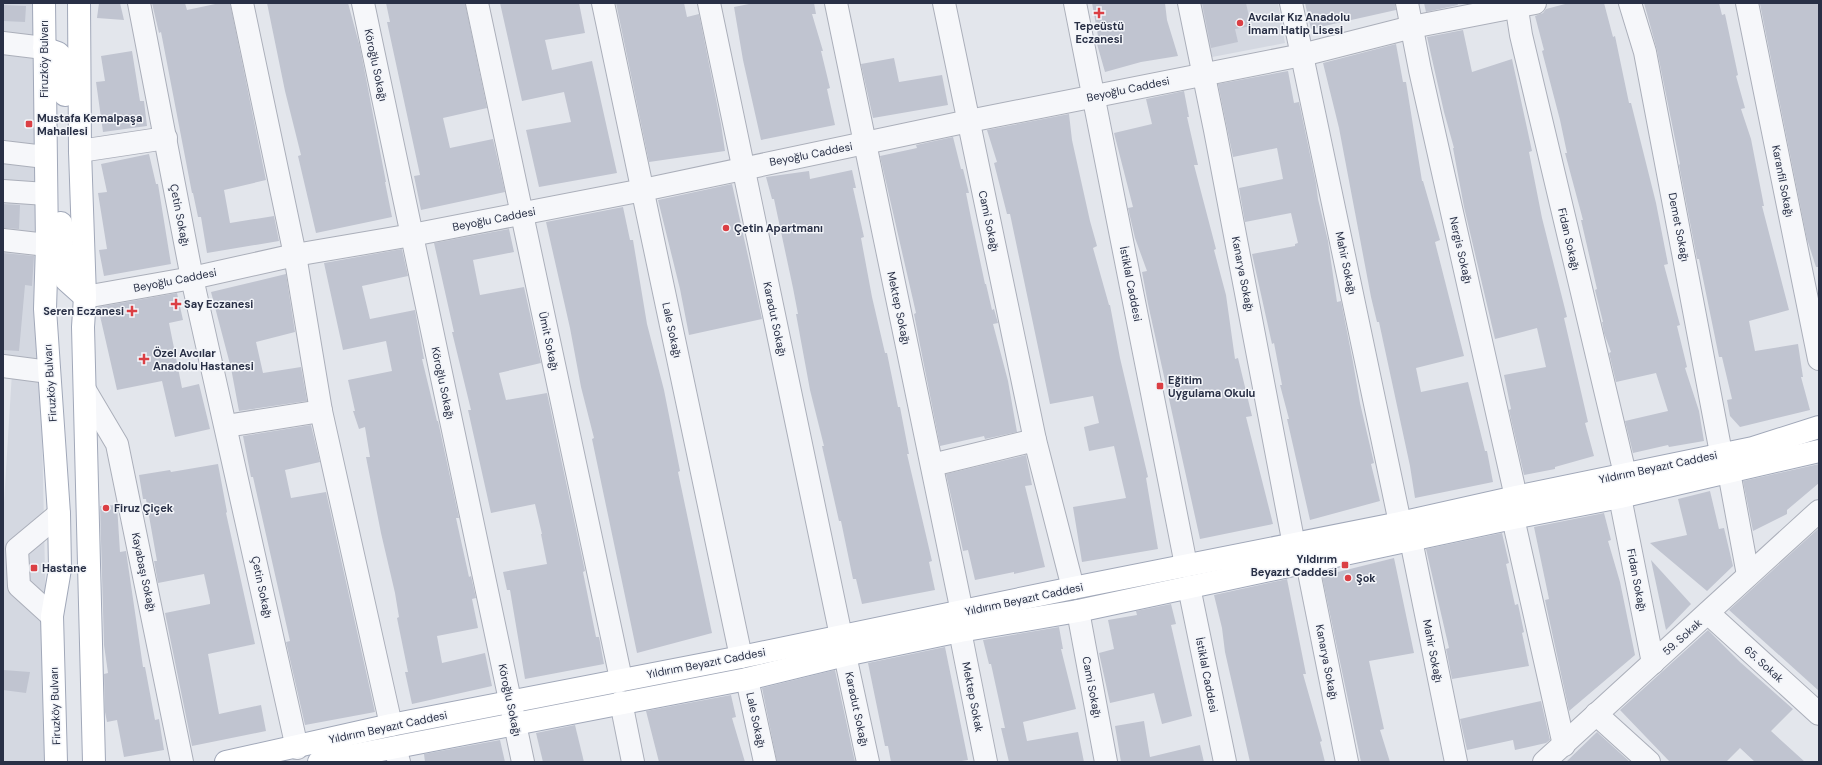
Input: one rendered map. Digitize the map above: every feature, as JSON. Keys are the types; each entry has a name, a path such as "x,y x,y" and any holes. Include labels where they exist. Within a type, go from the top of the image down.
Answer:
{"main road":[{"name":"Firuzköy Bulvarı","path":"44,3 47,245 45,309 59,514 60,569 52,625 56,762"},
{"path":"79,3 80,150 85,297 83,327 94,762"},
{"path":"44,48 58,53 64,59 67,155 82,202"},
{"path":"45,160 59,183 63,267 66,280 85,297"},
{"name":"Yıldırım Beyazıt Caddesi","path":"1515,508 1620,497 1725,463 1753,448 1819,427"},
{"name":"Yıldırım Beyazıt Caddesi","path":"961,622 1078,611 1306,562 1405,532 1515,508 1625,474 1725,463 1819,450"},
{"name":"Yıldırım Beyazıt Caddesi","path":"226,762 297,748 391,725 621,679 741,657 843,646 961,622 1073,588 1186,565 1294,545 1405,532"},
{"path":"1186,565 1190,587"},
{"path":"52,625 63,655 67,679 67,762"},
{"name":"Yıldırım Beyazıt Caddesi","path":"319,762 397,755 515,724 620,702 747,679 843,646"}],"street":[{"name":"Çetin Sokağı","path":"138,3 166,138 192,278 297,748"},
{"path":"242,3 295,255 321,411 391,725"},
{"name":"Köroğlu Sokağı","path":"363,3 523,762"},
{"name":"Ümit Sokağı","path":"477,3 621,679"},
{"name":"Lale Sokağı","path":"603,3 741,657"},
{"name":"Karadut Sokağı","path":"709,3 868,762"},
{"name":"Mektep Sokağı","path":"836,3 932,465 961,622"},
{"name":"Cami Sokağı","path":"944,3 1035,440 1073,588"},
{"name":"İstiklal Caddesi","path":"1075,3 1186,565"},
{"name":"Kanarya Sokağı","path":"1189,3 1204,73 1294,545"},
{"name":"Mahir Sokağı","path":"1291,3 1456,762"},
{"name":"Nergis Sokağı","path":"1407,3 1564,745"},
{"name":"Demet Sokağı","path":"1630,3 1645,52 1748,575"},
{"name":"Karanfil Sokağı","path":"1748,3 1819,359"},
{"name":"Beyoğlu Caddesi","path":"85,297 192,278 295,255 412,236 643,190 969,121 1204,73 1302,55 1412,27 1523,4"},
{"name":"Fidan Sokağı","path":"1523,4 1521,35 1625,474"},
{"path":"3,43 44,48"},
{"path":"80,150 166,138"},
{"path":"3,152 45,160"},
{"path":"3,191 46,194"},
{"path":"3,240 47,245"},
{"path":"3,366 49,372"},
{"name":"Kayabaşı Sokağı","path":"85,390 117,444 182,762"},
{"path":"226,426 321,411"},
{"path":"932,465 1035,440"},
{"name":"Fidan Sokağı","path":"1620,497 1653,663"},
{"name":"59. Sokak","path":"1544,762 1819,511"},
{"path":"52,625 19,586 16,549 59,514"},
{"name":"Kanarya Sokağı","path":"1306,562 1347,762"},
{"name":"İstiklal Caddesi","path":"1190,587 1225,762"},
{"name":"Cami Sokağı","path":"1078,611 1106,762"},
{"name":"65. Sokak","path":"1708,613 1819,714"},
{"name":"Mektep Sokak","path":"961,622 986,762"},
{"name":"Lale Sokağı","path":"747,679 765,762"},
{"path":"620,702 634,762"},
{"path":"1596,714 1649,762"}],"shaded area":[{"path":"3,3 33,3 49,762 3,762 3,519 13,356 3,355"},
{"name":"Avcılar Kız Anadolu İmam Hatip Lisesi","path":"1195,3 1278,3 1285,43 1207,58"}],"building":[{"path":"99,3 120,3 124,20 97,18"},
{"path":"152,3 185,3 187,10 220,3 230,3 266,180 224,190 230,223 274,216 279,241 207,253 201,217 198,217 192,193 161,32 159,33"},
{"path":"267,3 348,3 360,47 392,217 316,233 298,156 301,155 285,91"},
{"path":"386,3 465,3 487,108 443,118 450,148 493,139 505,192 421,210 414,176 420,175 387,22 390,22"},
{"path":"500,3 579,3 585,33 545,40 552,70 592,61 617,173 539,187 526,130 571,122 564,92 522,101"},
{"path":"616,3 684,3 687,17 699,14 725,151 649,162"},
{"path":"754,3 814,3 816,14 812,14 823,51 821,51 830,88 827,89 835,125 761,140 743,60 734,7"},
{"path":"1092,3 1165,3 1167,20 1178,56 1141,62 1105,72 1095,37 1098,36"},
{"path":"1202,3 1246,3 1251,26 1235,29 1238,42 1211,48"},
{"path":"1305,3 1395,3 1396,10 1311,29"},
{"path":"1424,3 1457,3 1458,5 1426,12"},
{"path":"1569,3 1604,3 1613,37 1615,36 1629,103 1631,103 1656,203 1668,264 1664,265 1680,325 1677,326 1687,367 1685,368 1699,411 1704,441 1669,447 1668,445 1633,453 1625,421 1668,411 1656,373 1616,382 1609,353 1611,352 1604,333 1603,322 1595,290 1597,289 1581,220 1583,220 1565,153 1567,153 1560,120 1542,51 1544,50 1535,16 1543,13 1546,9"},
{"path":"1644,3 1719,3 1722,15 1725,14 1738,75 1736,76 1745,108 1741,109 1751,139 1764,206 1762,206 1789,310 1749,321 1755,351 1798,344 1803,377 1801,377 1810,410 1740,427 1730,416 1727,400 1732,399 1722,357 1719,357 1699,259 1697,259 1657,50"},
{"path":"1819,3 1819,267 1816,267 1807,239 1760,4"},
{"path":"3,5 26,6 25,22 3,21"},
{"path":"1463,30 1472,72 1512,59 1532,151 1529,152 1542,218 1567,317 1564,318 1588,422 1585,423 1594,456 1555,467 1555,469 1524,475 1509,410 1511,409 1504,375 1546,367 1537,328 1495,339 1464,207 1454,148 1444,112 1427,37"},
{"path":"1396,44 1403,82 1406,82 1422,181 1440,240 1435,242 1464,356 1416,368 1421,392 1468,382 1485,451 1487,451 1493,482 1415,498 1410,466 1379,322 1377,322 1371,297 1339,128 1323,63"},
{"path":"132,51 140,101 144,101 147,126 103,132 96,82 105,81 101,56"},
{"path":"894,58 899,82 942,75 948,105 873,118 861,64"},
{"path":"1288,71 1294,103 1299,102 1318,199 1328,241 1337,302 1341,301 1360,403 1374,463 1371,464 1380,501 1310,520 1287,419 1289,419 1280,385 1282,385 1274,343 1272,344 1252,254 1295,246 1295,244 1298,243 1291,213 1245,222 1239,188 1283,179 1277,148 1233,157 1218,84"},
{"path":"1184,91 1189,117 1187,117 1198,165 1194,165 1216,249 1214,250 1226,295 1235,359 1238,358 1252,416 1246,417 1273,524 1200,539 1148,304 1142,272 1147,271 1135,238 1128,208 1133,207 1114,133 1152,124 1146,99"},
{"path":"1069,114 1072,140 1097,246 1093,248 1110,305 1120,358 1148,477 1146,478 1158,549 1082,562 1073,507 1126,498 1114,446 1089,451 1084,427 1099,423 1093,396 1050,404 1010,214 1007,214 994,163 997,162 987,130"},
{"path":"953,137 969,193 966,193 985,284 992,310 994,309 998,323 993,324 1008,381 1017,432 985,439 984,436 940,446 914,314 916,313 880,156 917,148 916,145"},
{"path":"149,154 156,184 158,184 171,264 104,276 99,250 107,249 98,193 107,192 101,164"},
{"path":"852,170 856,188 853,188 864,237 861,238 872,297 885,353 887,353 898,407 900,407 909,454 907,454 932,561 929,562 935,590 862,604 856,579 853,579 841,521 839,521 822,446 824,446 810,390 796,314 798,314 793,288 774,199 772,199 766,177 809,171 810,179"},
{"path":"732,184 762,319 689,335 680,289 658,200"},
{"path":"3,204 20,205 19,229 3,228"},
{"path":"623,207 630,240 633,240 647,324 664,390 680,471 678,472 712,633 637,653 592,439 594,438 581,387 570,328 546,222"},
{"path":"509,229 514,252 473,260 480,295 524,287 541,363 499,373 506,400 547,393 585,571 583,572 596,637 599,637 604,664 525,679 510,590 507,590 503,572 547,564 542,534 535,504 491,513 468,410 471,410 452,332 454,332 434,243"},
{"path":"402,249 408,276 362,286 370,319 415,310 424,359 422,359 438,421 459,518 456,518 469,577 471,576 476,598 472,599 478,628 437,636 442,663 485,653 492,686 412,704 405,672 408,672 397,618 399,617 395,593 366,457 370,457 365,427 359,429 353,411 355,411 348,380 392,371 386,341 343,350 324,263"},
{"path":"3,253 34,256 32,286 25,285 19,351 3,350"},
{"path":"286,274 295,332 256,342 263,373 301,367 307,401 239,411 231,368 211,292"},
{"path":"177,293 183,320 169,323 182,388 199,384 210,429 175,437 162,381 117,390 98,307"},
{"path":"311,425 320,462 285,470 291,498 326,492 375,712 305,725 286,642 290,641 253,477 251,477 243,436"},
{"path":"1026,455 1032,485 1025,486 1045,567 1014,574 1014,572 975,580 968,550 963,551 946,474"},
{"path":"218,464 226,513 255,644 208,654 219,714 261,705 266,731 192,746 165,613 210,604 210,601 204,574 158,583 154,561 157,561 146,499 143,499 139,475 170,470 171,472"},
{"path":"1819,464 1819,483 1787,510 1787,514 1753,531 1743,481"},
{"path":"1710,491 1719,529 1724,528 1733,566 1707,591 1650,543 1687,535 1678,499"},
{"path":"117,505 120,552 126,551 143,667 145,667 155,720 159,719 164,750 124,757 117,720 107,722 105,712 104,674 108,673 104,645 100,506"},
{"path":"1604,513 1611,540 1608,541 1620,582 1635,655 1569,711 1545,600 1549,599 1534,527"},
{"path":"1819,528 1819,691 1729,610"},
{"path":"1502,533 1509,563 1506,564 1515,605 1518,604 1529,666 1452,679 1446,649 1449,648 1426,549"},
{"path":"1394,558 1414,653 1369,661 1384,729 1380,730 1390,762 1361,762 1322,576"},
{"path":"1651,560 1691,604 1666,630"},
{"path":"1287,579 1306,674 1303,674 1322,741 1320,742 1325,762 1250,762 1225,652 1222,628 1214,595"},
{"path":"1171,604 1176,624 1171,625 1192,716 1162,724 1154,693 1110,703 1099,653 1114,649 1108,620 1137,615 1136,611"},
{"path":"1059,627 1063,649 1061,649 1076,709 1023,722 1027,741 1078,732 1084,762 1009,762 1001,728 1005,728 991,664 989,664 983,640"},
{"path":"1708,630 1740,662 1793,709 1771,731 1805,762 1755,762 1740,748 1726,762 1670,762 1620,710"},
{"path":"945,647 968,760 955,762 891,762 888,746 885,746 868,663"},
{"path":"3,670 30,672 26,693 3,690"},
{"path":"835,670 855,762 777,762 762,688"},
{"path":"731,695 736,717 732,718 745,762 659,762 646,711"},
{"path":"1541,701 1550,740 1546,743 1515,750 1513,740 1467,750 1460,719"},
{"path":"1144,721 1150,757 1200,745 1204,762 1121,762 1115,726"},
{"path":"575,725 584,762 543,762 536,733"},
{"path":"1597,732 1630,762 1566,762"},
{"path":"500,740 505,762 425,762 424,754"}],"place":[{"name":"Tepeüstü Eczanesi","path":"1099,13"},
{"name":"Avcılar Kız Anadolu İmam Hatip Lisesi","path":"1240,23"},
{"name":"Mustafa Kemalpaşa Mahallesi","path":"29,124"},
{"name":"Çetin Apartmanı","path":"726,228"},
{"name":"Say Eczanesi","path":"176,304"},
{"name":"Seren Eczanesi","path":"132,311"},
{"name":"Özel Avcılar Anadolu Hastanesi","path":"144,359"},
{"name":"Eğitim Uygulama Okulu","path":"1160,386"},
{"name":"Firuz Çiçek","path":"106,508"},
{"name":"Yıldırım Beyazıt Caddesi","path":"1345,565"},
{"name":"Hastane","path":"34,568"},
{"name":"Şok","path":"1348,578"}]}
